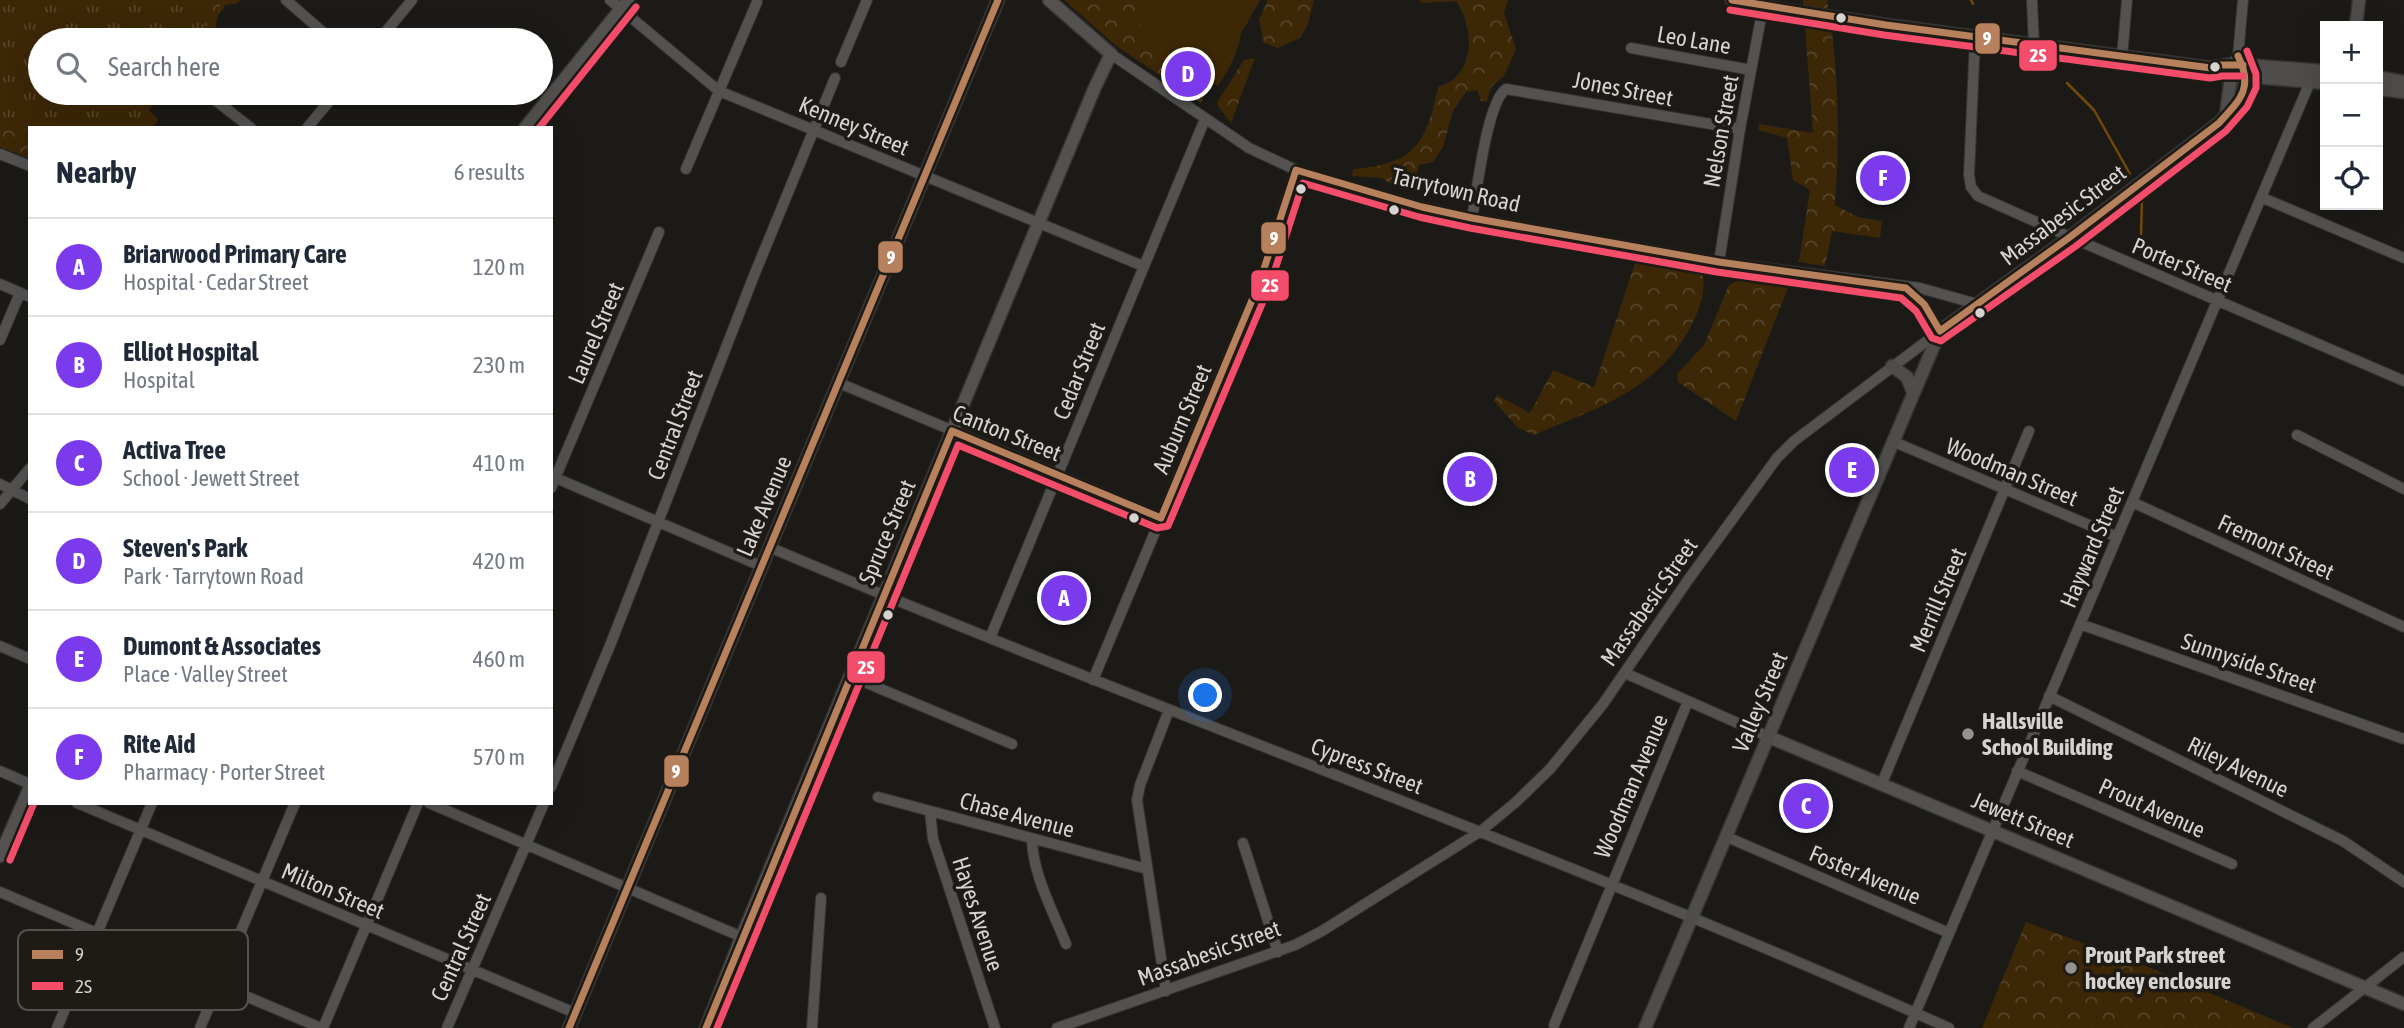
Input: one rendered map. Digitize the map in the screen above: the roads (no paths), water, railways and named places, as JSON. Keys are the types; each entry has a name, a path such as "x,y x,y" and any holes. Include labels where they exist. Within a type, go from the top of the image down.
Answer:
{"main road":[{"path":"1732,0 1763,7 1975,38 2211,68 2320,71"},
{"path":"2357,21 2359,0"},
{"path":"2238,67 2320,83"},
{"name":"Massabesic Street","path":"1940,331 2207,133 2226,115 2238,67"},
{"path":"2383,78 2404,82"},
{"path":"2383,90 2404,92"},
{"name":"Valley Street","path":"1645,1028 1940,331"},
{"path":"1892,366 1906,377 1913,392"}],"street":[{"path":"286,0 318,28"},
{"path":"389,28 412,0"},
{"name":"Kenney Street","path":"610,0 624,5 719,91 1143,266"},
{"path":"841,62 867,0"},
{"name":"Lake Avenue","path":"569,1028 998,0"},
{"name":"Tarrytown Road","path":"1049,0 1111,54 1205,119 1249,148 1296,170 1422,207 1472,218 1719,262 1920,288 1977,304"},
{"path":"2032,0 2034,46"},
{"path":"2122,57 2127,0"},
{"path":"2238,67 2243,0"},
{"path":"686,169 757,2"},
{"path":"553,93 624,5"},
{"name":"Nelson Street","path":"1719,262 1763,7"},
{"name":"Porter Street","path":"1975,38 1969,175 1971,187 1978,196 2404,381"},
{"name":"Leo Lane","path":"1631,48 1751,71"},
{"name":"Spruce Street","path":"706,1028 884,594 1111,54"},
{"name":"Central Street","path":"553,782 835,78"},
{"name":"Hayward Street","path":"1909,1028 2310,82"},
{"name":"Jones Street","path":"1472,218 1494,103 1501,92 1512,88 1740,129"},
{"path":"221,105 248,126"},
{"path":"309,126 326,105"},
{"path":"526,126 543,105"},
{"path":"536,114 540,126"},
{"name":"Cedar Street","path":"990,638 1205,119"},
{"path":"0,154 28,165"},
{"name":"Auburn Street","path":"1093,680 1260,281 1296,170"},
{"path":"2263,198 2404,258"},
{"name":"Laurel Street","path":"553,481 659,232"},
{"path":"0,284 25,295 0,340"},
{"path":"1906,288 1924,304 1940,331"},
{"name":"Massabesic Street","path":"1057,1028 1278,952 1322,931 1481,831 1516,802 1562,756 1625,673 1688,580 1777,458 1794,441 1940,331"},
{"name":"Canton Street","path":"839,383 1161,517"},
{"name":"Merrill Street","path":"1882,783 2029,431"},
{"path":"2297,435 2404,489"},
{"name":"Woodman Street","path":"1892,441 2117,537"},
{"path":"0,504 28,470"},
{"path":"553,481 761,566"},
{"path":"0,484 28,498"},
{"name":"Fremont Street","path":"2132,502 2404,627"},
{"name":"Cypress Street","path":"769,548 1093,680 1481,831 1692,917 1949,1028"},
{"name":"Sunnyside Street","path":"2080,624 2404,739"},
{"path":"0,646 28,658"},
{"name":"Jewett Street","path":"1625,673 1769,737 2404,1004"},
{"path":"850,676 1012,744"},
{"name":"Riley Avenue","path":"2049,696 2343,841 2404,882"},
{"name":"Woodman Avenue","path":"1554,1025 1614,886 1614,877 1688,701"},
{"path":"1166,991 1137,800 1140,785 1169,710"},
{"path":"0,771 28,784"},
{"name":"Prout Avenue","path":"2017,771 2232,864"},
{"path":"0,856 28,790"},
{"name":"Chase Avenue","path":"878,797 1147,869"},
{"name":"Milton Street","path":"82,805 575,1013"},
{"path":"99,930 151,805"},
{"path":"241,930 294,805"},
{"path":"248,997 322,1028 417,805"},
{"path":"434,805 742,937"},
{"name":"Central Street","path":"447,1028 543,805"},
{"name":"Hayes Avenue","path":"930,812 933,839 995,1028"},
{"name":"Foster Avenue","path":"1727,837 1949,933"},
{"path":"1032,839 1038,869 1066,944"},
{"path":"1243,843 1278,952"},
{"path":"0,892 88,930"},
{"path":"812,1028 821,898"},
{"path":"2313,1028 2404,957"},
{"path":"57,1028 65,1010"},
{"path":"200,1028 208,1010"}],"waterway":[{"path":"1971,0 1973,4"},
{"path":"2067,83 2094,110 2130,174"},
{"path":"2141,236 2142,196"}],"place":[{"name":"Steven's Park","path":"1188,74"},
{"name":"Rite Aid","path":"1883,178"},
{"name":"Dumont & Associates","path":"1852,470"},
{"name":"Elliot Hospital","path":"1470,479"},
{"name":"Briarwood Primary Care","path":"1064,598"},
{"name":"Hallsville School Building","path":"1968,734"},
{"name":"Activa Tree","path":"1806,806"},
{"name":"Prout Park street hockey enclosure","path":"2071,968"}]}
